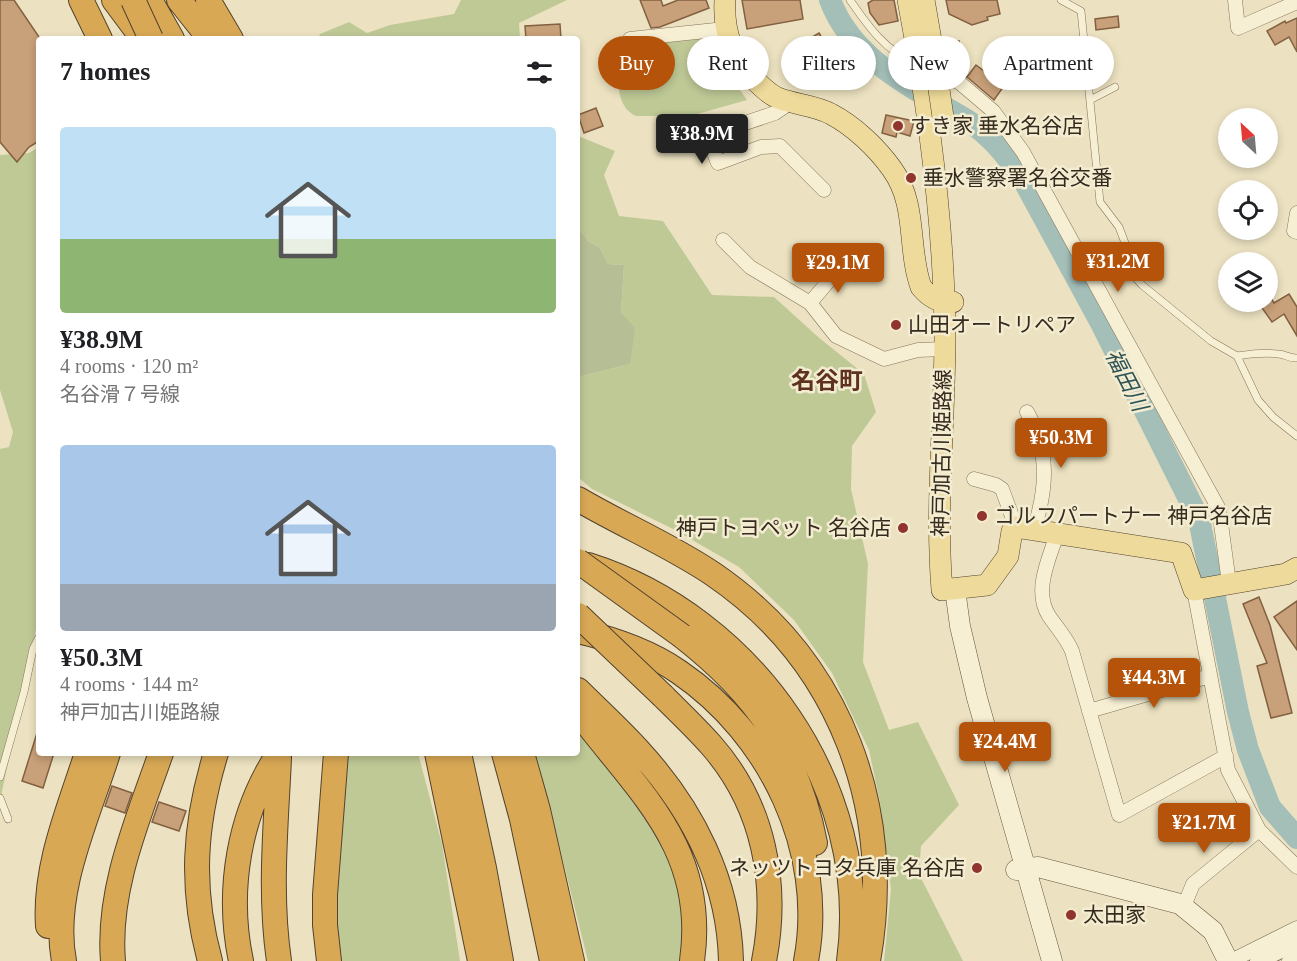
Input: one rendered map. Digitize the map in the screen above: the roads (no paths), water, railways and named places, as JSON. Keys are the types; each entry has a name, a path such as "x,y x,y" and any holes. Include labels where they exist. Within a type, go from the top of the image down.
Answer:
{"highway":[{"path":"81,0 99,36"},
{"path":"114,0 142,15 167,36"},
{"path":"177,0 196,36"},
{"path":"177,0 207,36"},
{"path":"208,0 229,36"},
{"path":"142,15 161,36"},
{"path":"580,500 687,558 741,595 785,638 822,688 850,744 867,803 875,866 873,923 868,961"},
{"path":"580,562 682,636 733,679 754,704 777,738 800,786 812,828 819,884 818,916 808,961"},
{"path":"580,562 629,579 689,615 739,657 782,706 816,764 838,823 850,889 852,922 849,961"},
{"path":"580,617 713,746 732,772 748,801 759,830 767,864 771,900 764,961"},
{"path":"580,632 621,643 677,670 724,709 755,746 781,792 802,849 811,904 808,961"},
{"path":"580,692 647,760 683,806 700,836 714,868 725,904 731,940 731,961"},
{"path":"580,714 650,802 678,850 689,877 694,905 695,932 692,961"},
{"path":"53,961 48,916 50,881 60,837 86,756"},
{"path":"64,961 61,933 62,909 107,756"},
{"path":"112,961 112,925 118,888 160,756"},
{"path":"210,961 204,940 196,875 201,807 215,756"},
{"path":"241,961 235,913 236,880 241,845 249,813 277,756"},
{"path":"279,756 273,895 274,931 279,961"},
{"path":"329,961 325,925 325,895 336,756"},
{"path":"438,756 480,961"},
{"path":"460,756 501,961"},
{"path":"505,756 535,839 572,961"},
{"path":"522,756 552,961"}],"main road":[{"path":"725,0 725,29 733,51 752,76 773,95 832,114 861,136 891,168 901,184 909,206 921,287 928,294 950,303"},
{"name":"神戸加古川姫路線","path":"908,0 919,36"},
{"name":"神戸加古川姫路線","path":"924,0 926,36"},
{"name":"神戸加古川姫路線","path":"932,90 957,386 949,590"},
{"name":"神戸加古川姫路線","path":"949,590 940,516 944,350 950,303"},
{"path":"1053,961 1020,869 955,663 949,590 987,585 1008,556 1012,531 1025,528 1181,553 1194,590 1286,574 1297,568"},
{"path":"1020,869 1038,867 1184,906 1213,932 1230,961"},
{"path":"1020,869 1039,961"}],"street":[{"path":"1235,0 1238,28 1297,2"},
{"path":"658,36 725,29"},
{"path":"968,90 993,111 1023,152 1219,509 1229,583"},
{"path":"791,102 776,113 707,136 718,163 761,147 780,146 824,190"},
{"path":"1295,231 1297,213"},
{"path":"723,240 750,267 810,303 836,336 884,358 918,350 944,350"},
{"path":"810,303 831,277 854,268"},
{"path":"1025,528 1043,499 1046,473 1041,445 1027,412"},
{"name":"神戸加古川姫路線","path":"974,479 996,484 1002,489 1025,528"},
{"path":"1057,534 1044,576 1042,598 1048,614 1067,639 1072,651 1119,815 1226,756"},
{"path":"1194,590 1228,770 1259,830 1297,867"},
{"path":"1089,711 1210,676"},
{"path":"1184,906 1193,884 1259,830"},
{"path":"1254,957 1297,928"},
{"path":"1230,961 1254,957 1297,942"},
{"path":"1289,961 1297,957"}],"lane":[{"path":"850,0 870,29 888,45"},
{"path":"1061,0 1081,11 1100,202 1119,227 1128,251 1128,269 1142,285 1211,341 1237,356 1258,400 1273,417 1294,428 1297,436"},
{"path":"1090,100 1115,87"},
{"path":"1237,356 1262,353 1297,358"},
{"path":"0,777 36,643"},
{"path":"0,798 8,819"}],"waterway":[{"name":"福田川","path":"830,0 838,18 862,49 891,74 982,131 1003,152 1025,183 1101,323 1199,519 1238,712 1248,750 1270,807 1297,838"}],"place":[{"name":"すき家 垂水名谷店","path":"898,126"},
{"name":"垂水警察署名谷交番","path":"911,178"},
{"name":"山田オートリペア","path":"896,325"},
{"name":"ゴルフパートナー 神戸名谷店","path":"982,516"},
{"name":"神戸トヨペット 名谷店","path":"903,528"},
{"name":"ネッツトヨタ兵庫 名谷店","path":"977,868"},
{"name":"太田家","path":"1071,915"}],"district":[{"name":"名谷町","path":"827,381"}]}
